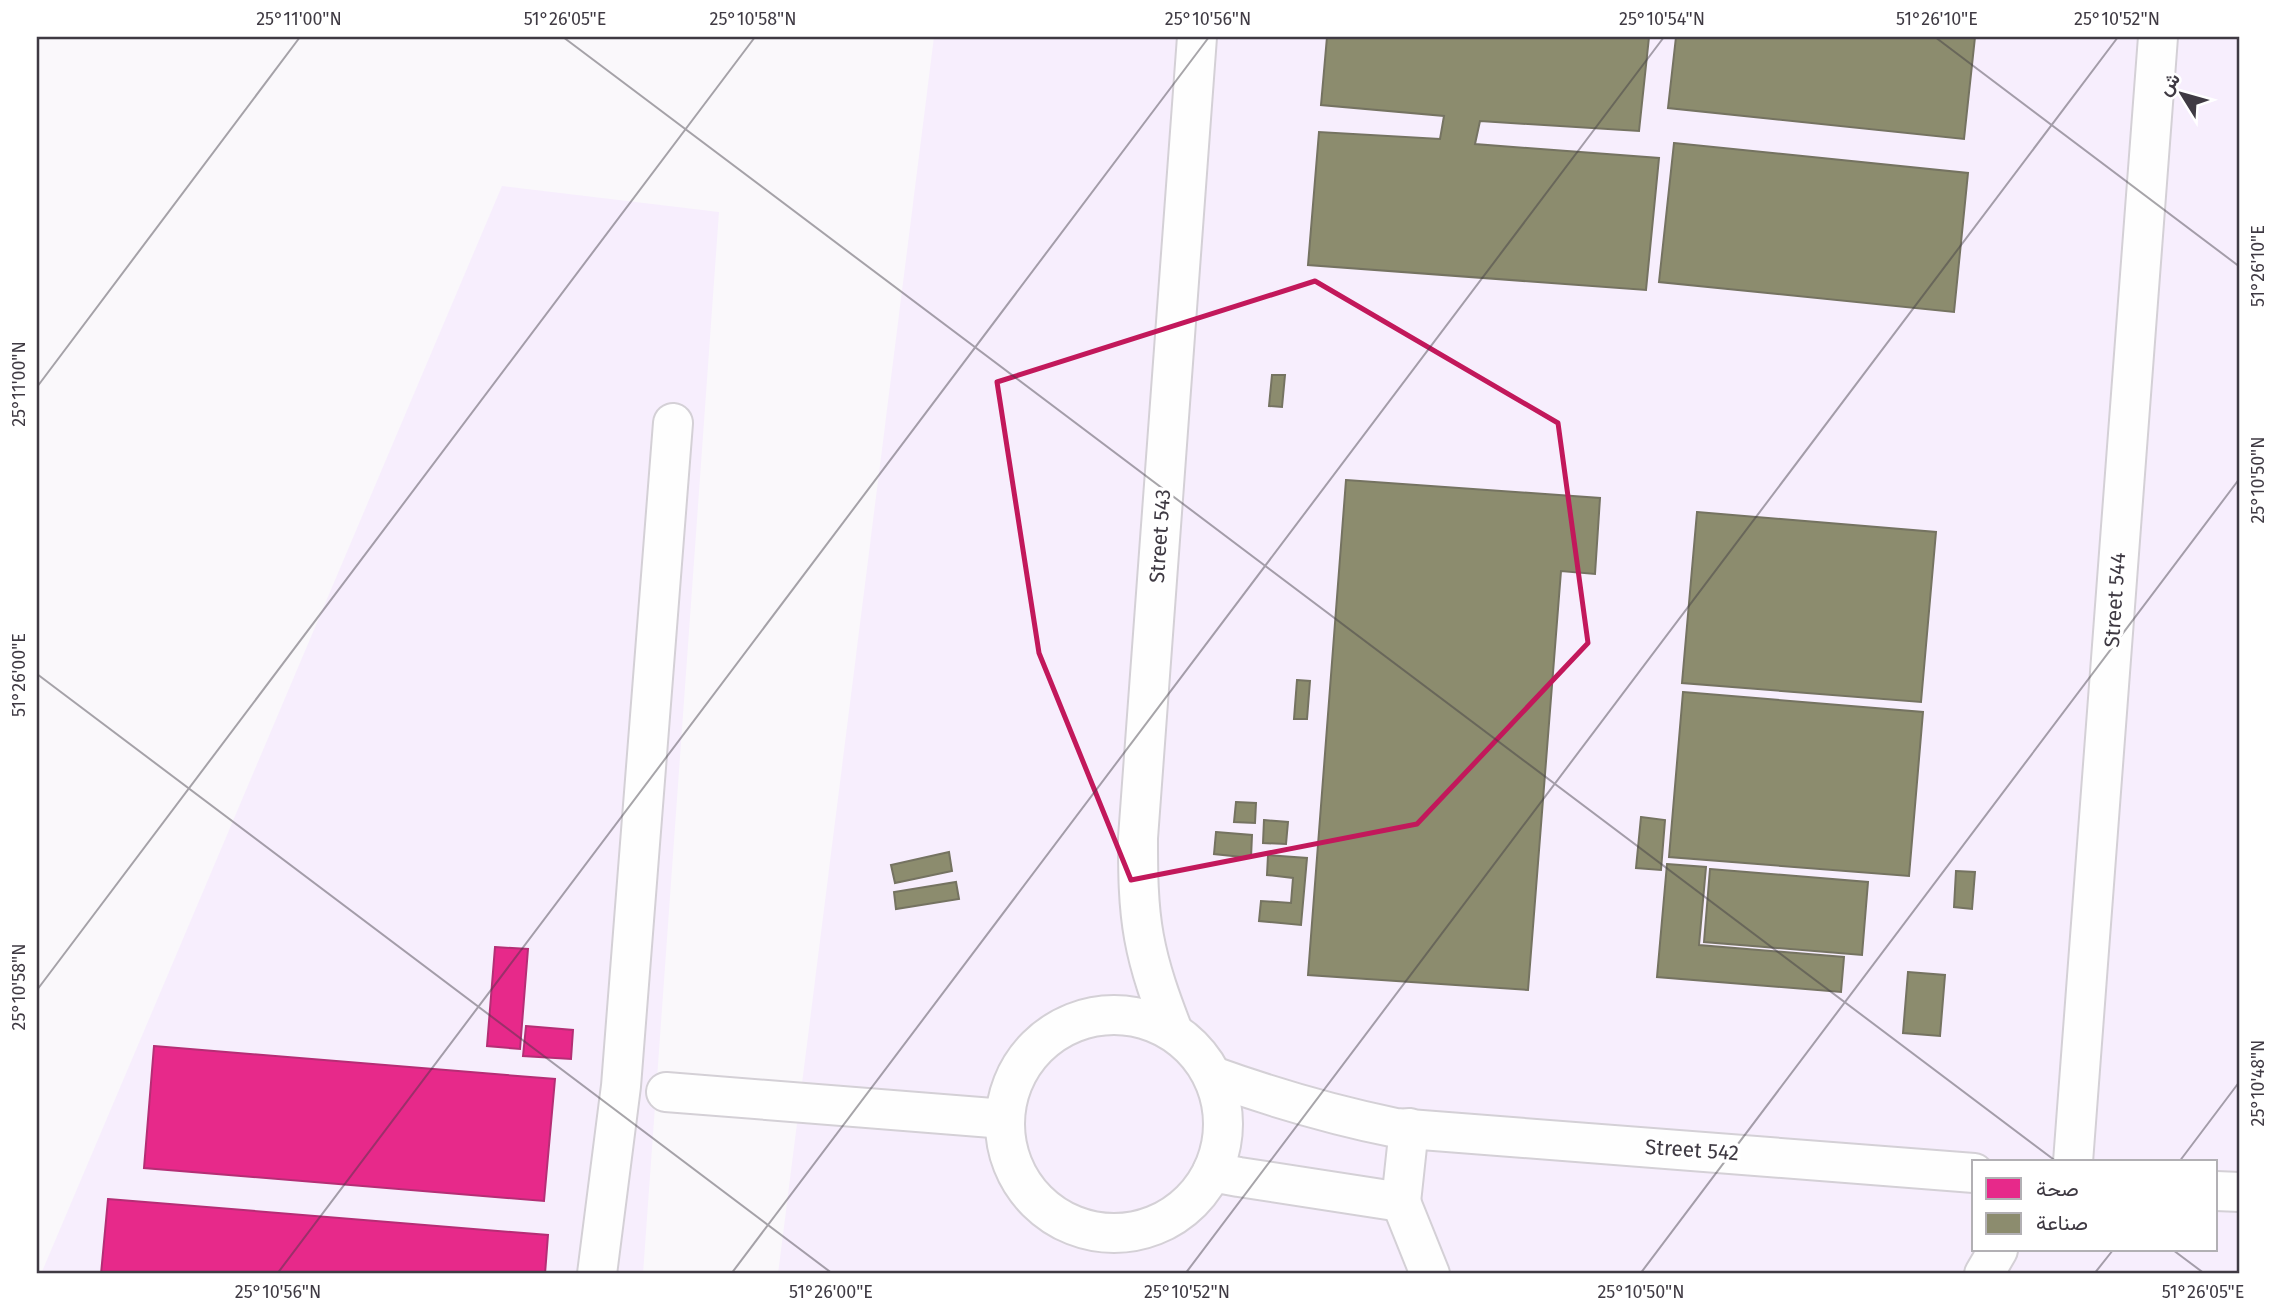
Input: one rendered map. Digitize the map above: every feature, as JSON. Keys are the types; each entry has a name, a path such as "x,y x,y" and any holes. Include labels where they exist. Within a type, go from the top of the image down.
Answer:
{"street":[{"name":"Street 543","path":"1173,1031 1156,985 1144,937 1138,887 1138,838 1197,37"},
{"name":"Street 544","path":"2073,1160 2158,37"},
{"path":"597,1274 621,1086 673,423"},
{"path":"1111,1015 1144,1018 1173,1031 1196,1051 1213,1076 1223,1112 1221,1150 1212,1171 1184,1209 1157,1225 1127,1234 1095,1233 1065,1223 1040,1204 1020,1180 1008,1150 1005,1119 1012,1087 1028,1058 1051,1035 1080,1021 1111,1015"},
{"name":"Street 542","path":"1213,1076 1334,1115 1396,1128 1972,1172"},
{"path":"666,1092 1005,1119"},
{"path":"1409,1128 1401,1202 1430,1274"},
{"path":"1212,1171 1401,1202"},
{"path":"2218,1191 2240,1192"},
{"path":"1984,1274 1997,1252"}],"highlighted area":[{"path":"1315,281 1558,423 1588,643 1417,824 1131,880 1039,653 997,382"}],"shaded area":[{"path":"934,37 2240,37 2240,1274 778,1274"},
{"path":"502,186 719,212 643,1274 41,1274"}],"building: صحة":[{"path":"495,947 528,949 520,1049 487,1046"},
{"path":"526,1026 573,1030 571,1059 523,1056"},
{"path":"154,1046 555,1079 544,1201 144,1168"},
{"path":"108,1199 548,1235 545,1274 101,1274"}],"building: صناعة":[{"path":"1327,37 1649,37 1639,131 1480,121 1475,144 1659,158 1646,290 1308,265 1319,132 1440,139 1444,116 1321,105"},
{"path":"1676,37 1975,37 1964,139 1668,108"},
{"path":"1674,143 1968,173 1954,312 1659,282"},
{"path":"1272,375 1285,375 1282,407 1269,406"},
{"path":"1346,480 1600,498 1595,574 1561,571 1528,990 1308,975"},
{"path":"1697,512 1936,532 1921,702 1682,683"},
{"path":"1297,680 1310,681 1307,719 1294,719"},
{"path":"1683,692 1923,712 1909,876 1669,857"},
{"path":"1236,802 1256,803 1255,823 1234,822"},
{"path":"1641,817 1665,820 1661,870 1636,868"},
{"path":"1264,820 1288,822 1286,844 1263,843"},
{"path":"1216,832 1252,835 1251,858 1214,854"},
{"path":"949,852 952,871 895,883 891,865"},
{"path":"1268,855 1307,858 1301,925 1259,921 1261,901 1291,903 1293,878 1267,875"},
{"path":"1667,864 1706,867 1699,945 1844,957 1841,992 1657,977"},
{"path":"1710,869 1868,882 1862,955 1704,942"},
{"path":"1956,871 1975,872 1972,909 1954,907"},
{"path":"956,882 959,899 896,909 894,892"},
{"path":"1908,972 1945,975 1940,1036 1903,1033"}]}
